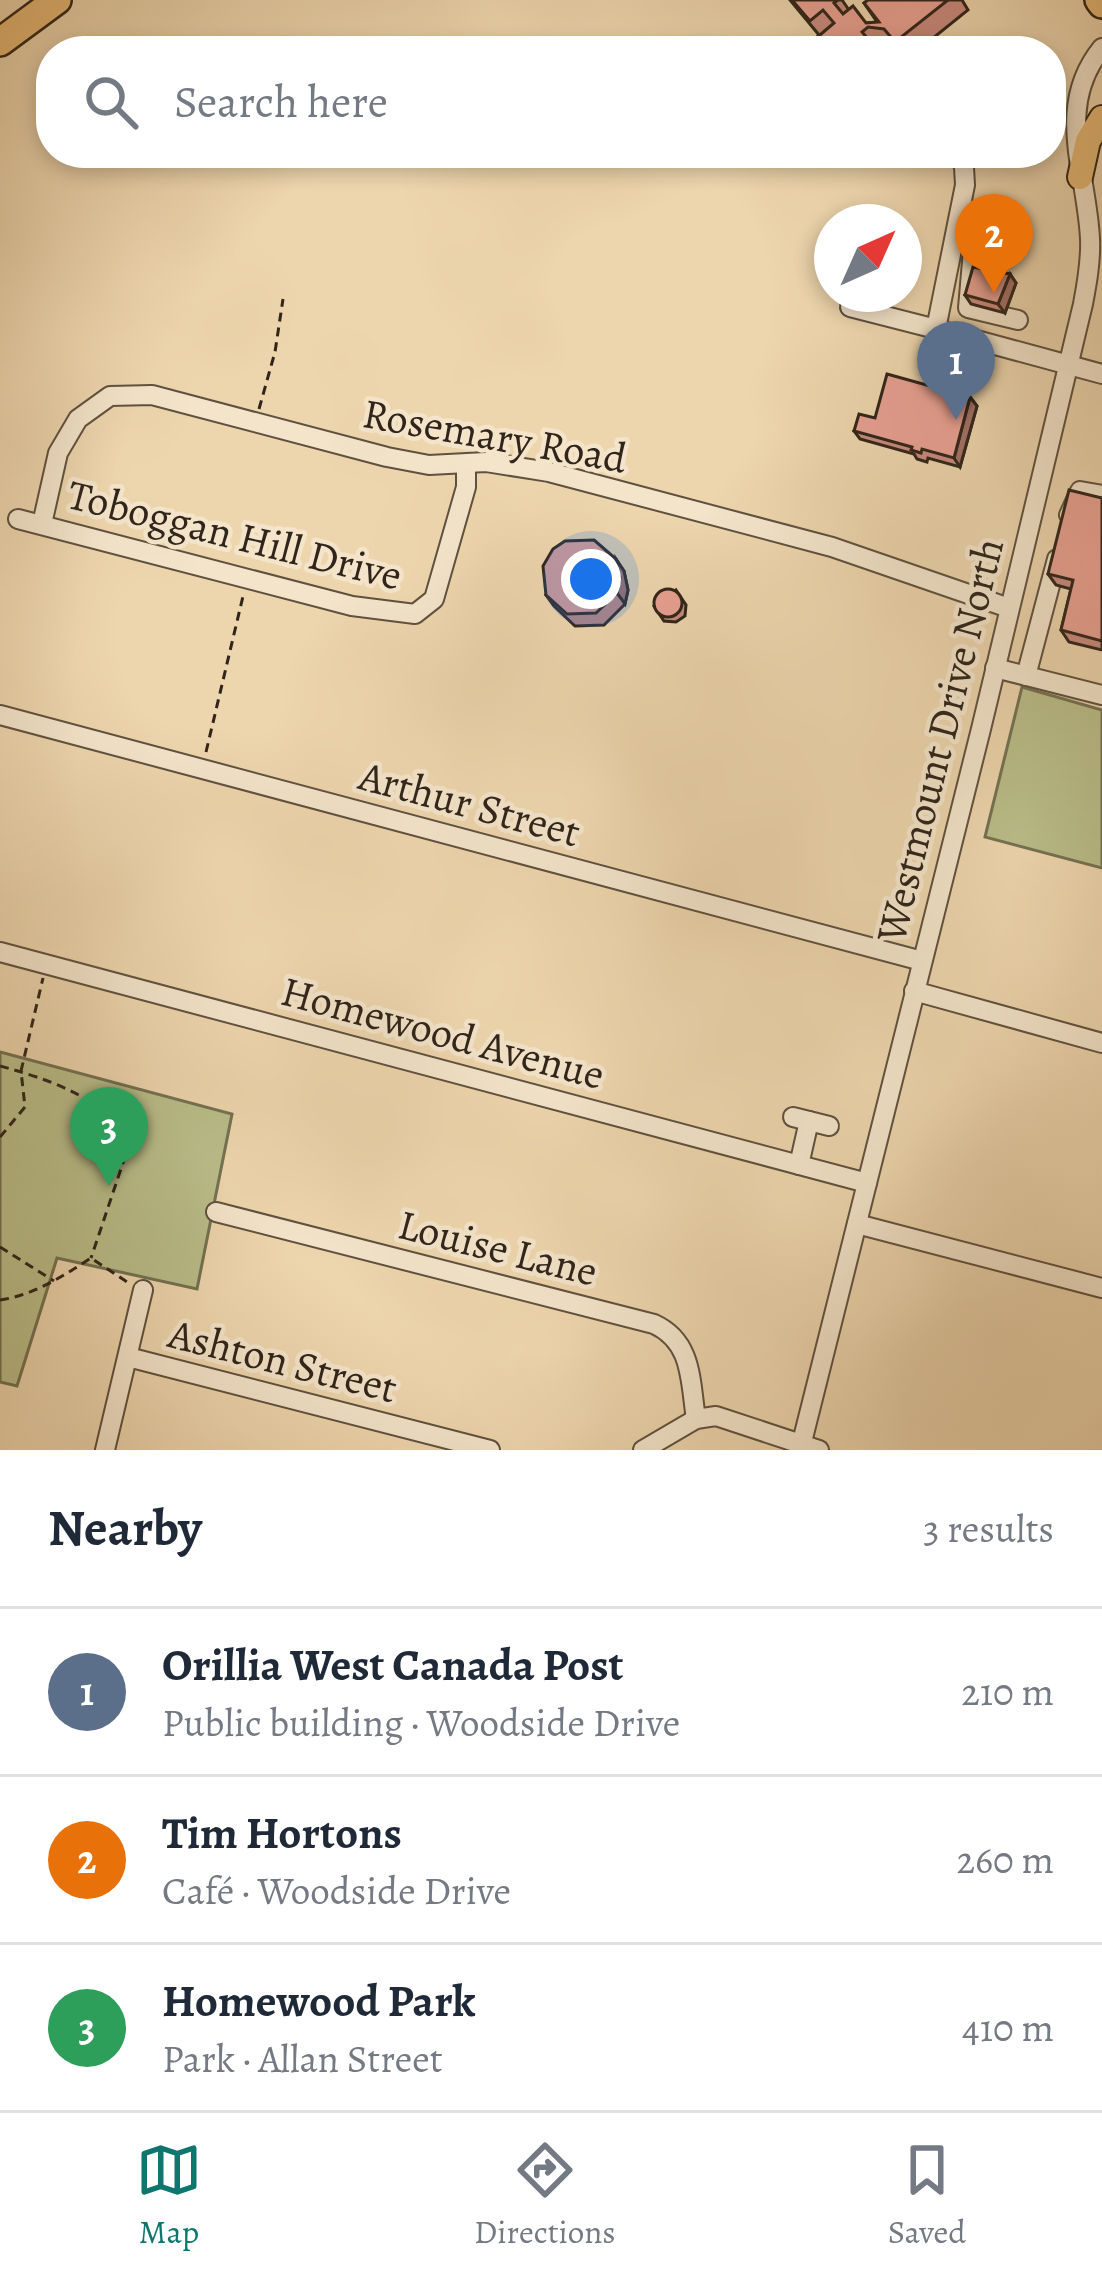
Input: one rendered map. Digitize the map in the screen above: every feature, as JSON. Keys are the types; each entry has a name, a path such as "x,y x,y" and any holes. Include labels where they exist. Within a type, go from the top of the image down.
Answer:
{"highway":[{"path":"2,37 57,0"}],"main road":[{"path":"1080,177 1088,141 1102,118"}],"street":[{"name":"Westmount Drive North","path":"807,1448 1088,273 1090,240 1075,119 1077,96 1102,48"},
{"path":"935,329 965,185 964,168"},
{"path":"973,250 968,308 1018,320"},
{"path":"869,312 1102,374"},
{"name":"Rosemary Road","path":"42,524 58,454 78,419 110,395 152,395 388,457 429,464 487,462 571,478 832,547 1009,608"},
{"name":"Toboggan Hill Drive","path":"18,519 352,606 415,614 434,598 466,487 466,464"},
{"path":"1026,676 1072,500 1083,490 1102,495"},
{"path":"995,668 1102,695"},
{"name":"Arthur Street","path":"0,715 922,961"},
{"name":"Homewood Avenue","path":"0,952 867,1183"},
{"path":"914,991 1102,1042"},
{"path":"799,1165 810,1121"},
{"name":"Louise Lane","path":"216,1212 654,1324 668,1331 686,1352 696,1419"},
{"path":"857,1224 1102,1288"},
{"path":"104,1450 143,1289"},
{"name":"Ashton Street","path":"128,1357 490,1450"},
{"path":"643,1450 696,1419 716,1416 807,1448"}],"path":[{"path":"256,422 283,299"},
{"path":"201,770 248,579"},
{"path":"0,1138 25,1107 21,1072 46,965"},
{"path":"0,1066 87,1100 126,1141 126,1154 91,1258 54,1281 0,1300"},
{"path":"0,1247 54,1281"},
{"path":"91,1258 143,1289"}],"green space":[{"path":"1022,687 1102,710 1102,868 985,837"},
{"path":"0,1052 232,1114 197,1289 57,1258 17,1386 0,1382"}],"building":[{"path":"792,0 838,0 834,3 843,14 853,6 866,23 879,22 864,3 868,0 948,0 903,36 868,27 862,32 865,36 819,36 834,23 823,10 810,21"},
{"path":"973,267 1010,274 998,304 965,295"},
{"path":"887,374 970,397 954,458 922,449 921,453 854,431 859,414 875,418"},
{"path":"1069,490 1102,498 1102,641 1061,630 1073,580 1048,574"},
{"path":"594,540 616,559 617,593 596,613 567,614 546,595 543,566 553,549 565,541"},
{"path":"668,589 678,593 682,603 678,613 668,617 658,613 654,603 658,593"}],"place":[{"name":"Tim Hortons","path":"994,293"},
{"name":"Orillia West Canada Post","path":"956,420"},
{"name":"Homewood Park","path":"109,1186"}]}
